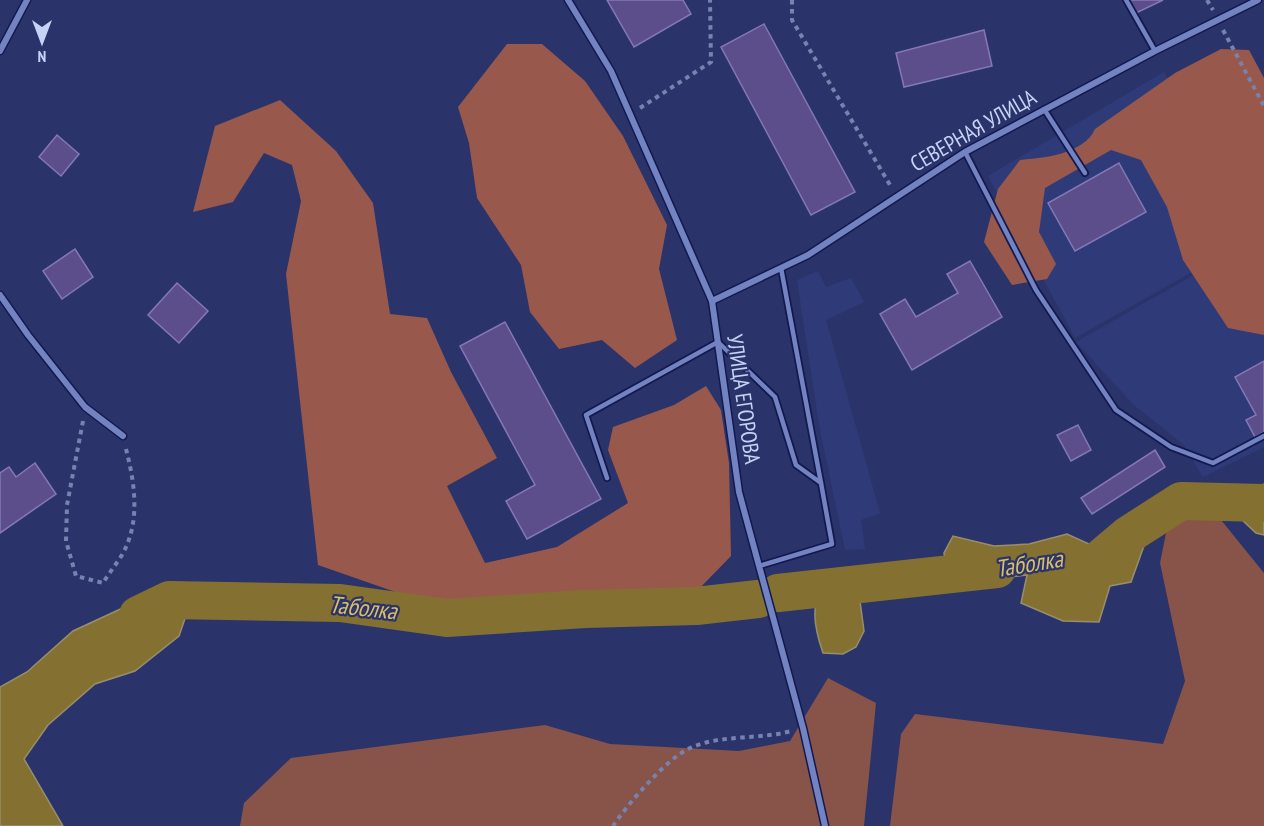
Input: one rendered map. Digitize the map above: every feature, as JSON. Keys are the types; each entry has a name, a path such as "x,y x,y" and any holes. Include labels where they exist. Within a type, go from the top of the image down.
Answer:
{"street":[{"path":"0,51 27,0"},
{"name":"УЛИЦА ЕГОРОВА","path":"568,0 611,71 712,301 739,492 803,728 825,826"},
{"name":"СЕВЕРНАЯ УЛИЦА","path":"712,301 808,255 965,152 1155,51 1258,0"},
{"path":"0,295 28,335 85,406 123,436"}],"lane":[{"path":"1126,0 1155,51"},
{"path":"1044,109 1085,173"},
{"path":"965,152 1036,290 1116,410 1171,447 1213,463 1264,436"},
{"path":"759,566 832,543 781,268"},
{"path":"607,478 586,415 718,342 775,397 796,465 821,483"}],"path":[{"path":"630,114 711,62 710,0"},
{"path":"792,0 792,20 897,196"},
{"path":"1207,0 1264,106"},
{"path":"85,406 68,505 66,542 76,576 103,583 127,546 134,512 134,479 123,436"},
{"path":"613,826 625,808 655,776 690,748 729,739 770,737 803,728"}],"shaded area":[{"path":"507,44 542,44 585,81 623,136 667,225 659,269 677,340 635,368 602,340 559,349 530,312 521,265 477,198 469,143 458,107"},
{"path":"1221,49 1249,50 1264,78 1264,335 1228,328 1183,260 1167,207 1141,160 1111,150 1045,188 1039,232 1056,264 1047,279 1012,285 984,242 998,189 1020,160 1051,156 1073,149 1090,137 1095,129 1175,73"},
{"path":"1164,72 1258,235 1075,338 988,176"},
{"path":"280,100 336,151 373,203 390,314 427,318 451,372 497,458 447,486 485,563 557,547 628,503 608,450 613,427 674,405 706,386 721,410 729,463 731,556 695,593 427,603 318,565 286,274 301,201 292,165 264,153 233,202 193,212 215,126"},
{"path":"1264,235 1264,447 1203,477 1183,444 1135,406 1076,342"},
{"path":"818,271 826,287 851,278 864,302 826,320 880,513 861,520 865,549 845,550 819,424 797,280"},
{"path":"1217,515 1264,573 1264,826 890,826 901,734 915,714 1163,744 1185,681 1160,563 1169,518"},
{"path":"828,678 876,703 864,826 240,826 244,803 291,758 545,725 610,744 739,751 790,741"}],"water":[{"path":"1264,484 1264,535 1256,533 1241,519 1246,492"},
{"path":"1138,522 1150,529 1131,582 1110,586 1099,622 1063,621 1021,603 1027,575 969,582 947,575 944,553 953,536 994,546 1029,544 1067,534 1102,550"},
{"path":"843,576 860,601 864,631 856,647 843,654 823,653 815,624 817,597 824,577"},
{"path":"177,591 187,600 188,610 179,636 135,671 95,684 48,725 24,759 63,826 0,826 0,687 27,672 73,631 127,606"}],"building":[{"path":"607,0 683,0 691,14 634,47"},
{"path":"1129,0 1163,0 1136,13"},
{"path":"764,24 855,192 811,215 721,47"},
{"path":"984,30 992,66 904,87 896,53"},
{"path":"57,135 79,154 61,176 39,157"},
{"path":"1119,163 1146,212 1075,251 1048,203"},
{"path":"75,249 93,277 62,299 43,271"},
{"path":"970,261 1002,317 912,370 880,314 905,299 916,317 958,293 947,274"},
{"path":"177,283 208,311 179,343 148,315"},
{"path":"505,322 601,499 527,539 506,501 535,485 460,346"},
{"path":"1264,361 1264,432 1255,437 1246,420 1256,415 1235,377"},
{"path":"1078,425 1091,450 1071,461 1057,435"},
{"path":"1155,450 1165,467 1092,514 1081,498"},
{"path":"35,463 56,494 0,533 0,473 9,467 16,477"}],"waterway":[{"name":"Таболка","path":"1103,556 1128,535 1181,501 1264,503"},
{"name":"Таболка","path":"778,593 997,569"},
{"name":"Таболка","path":"138,615 169,600 340,603 447,618 585,609 696,606 758,599"}]}
